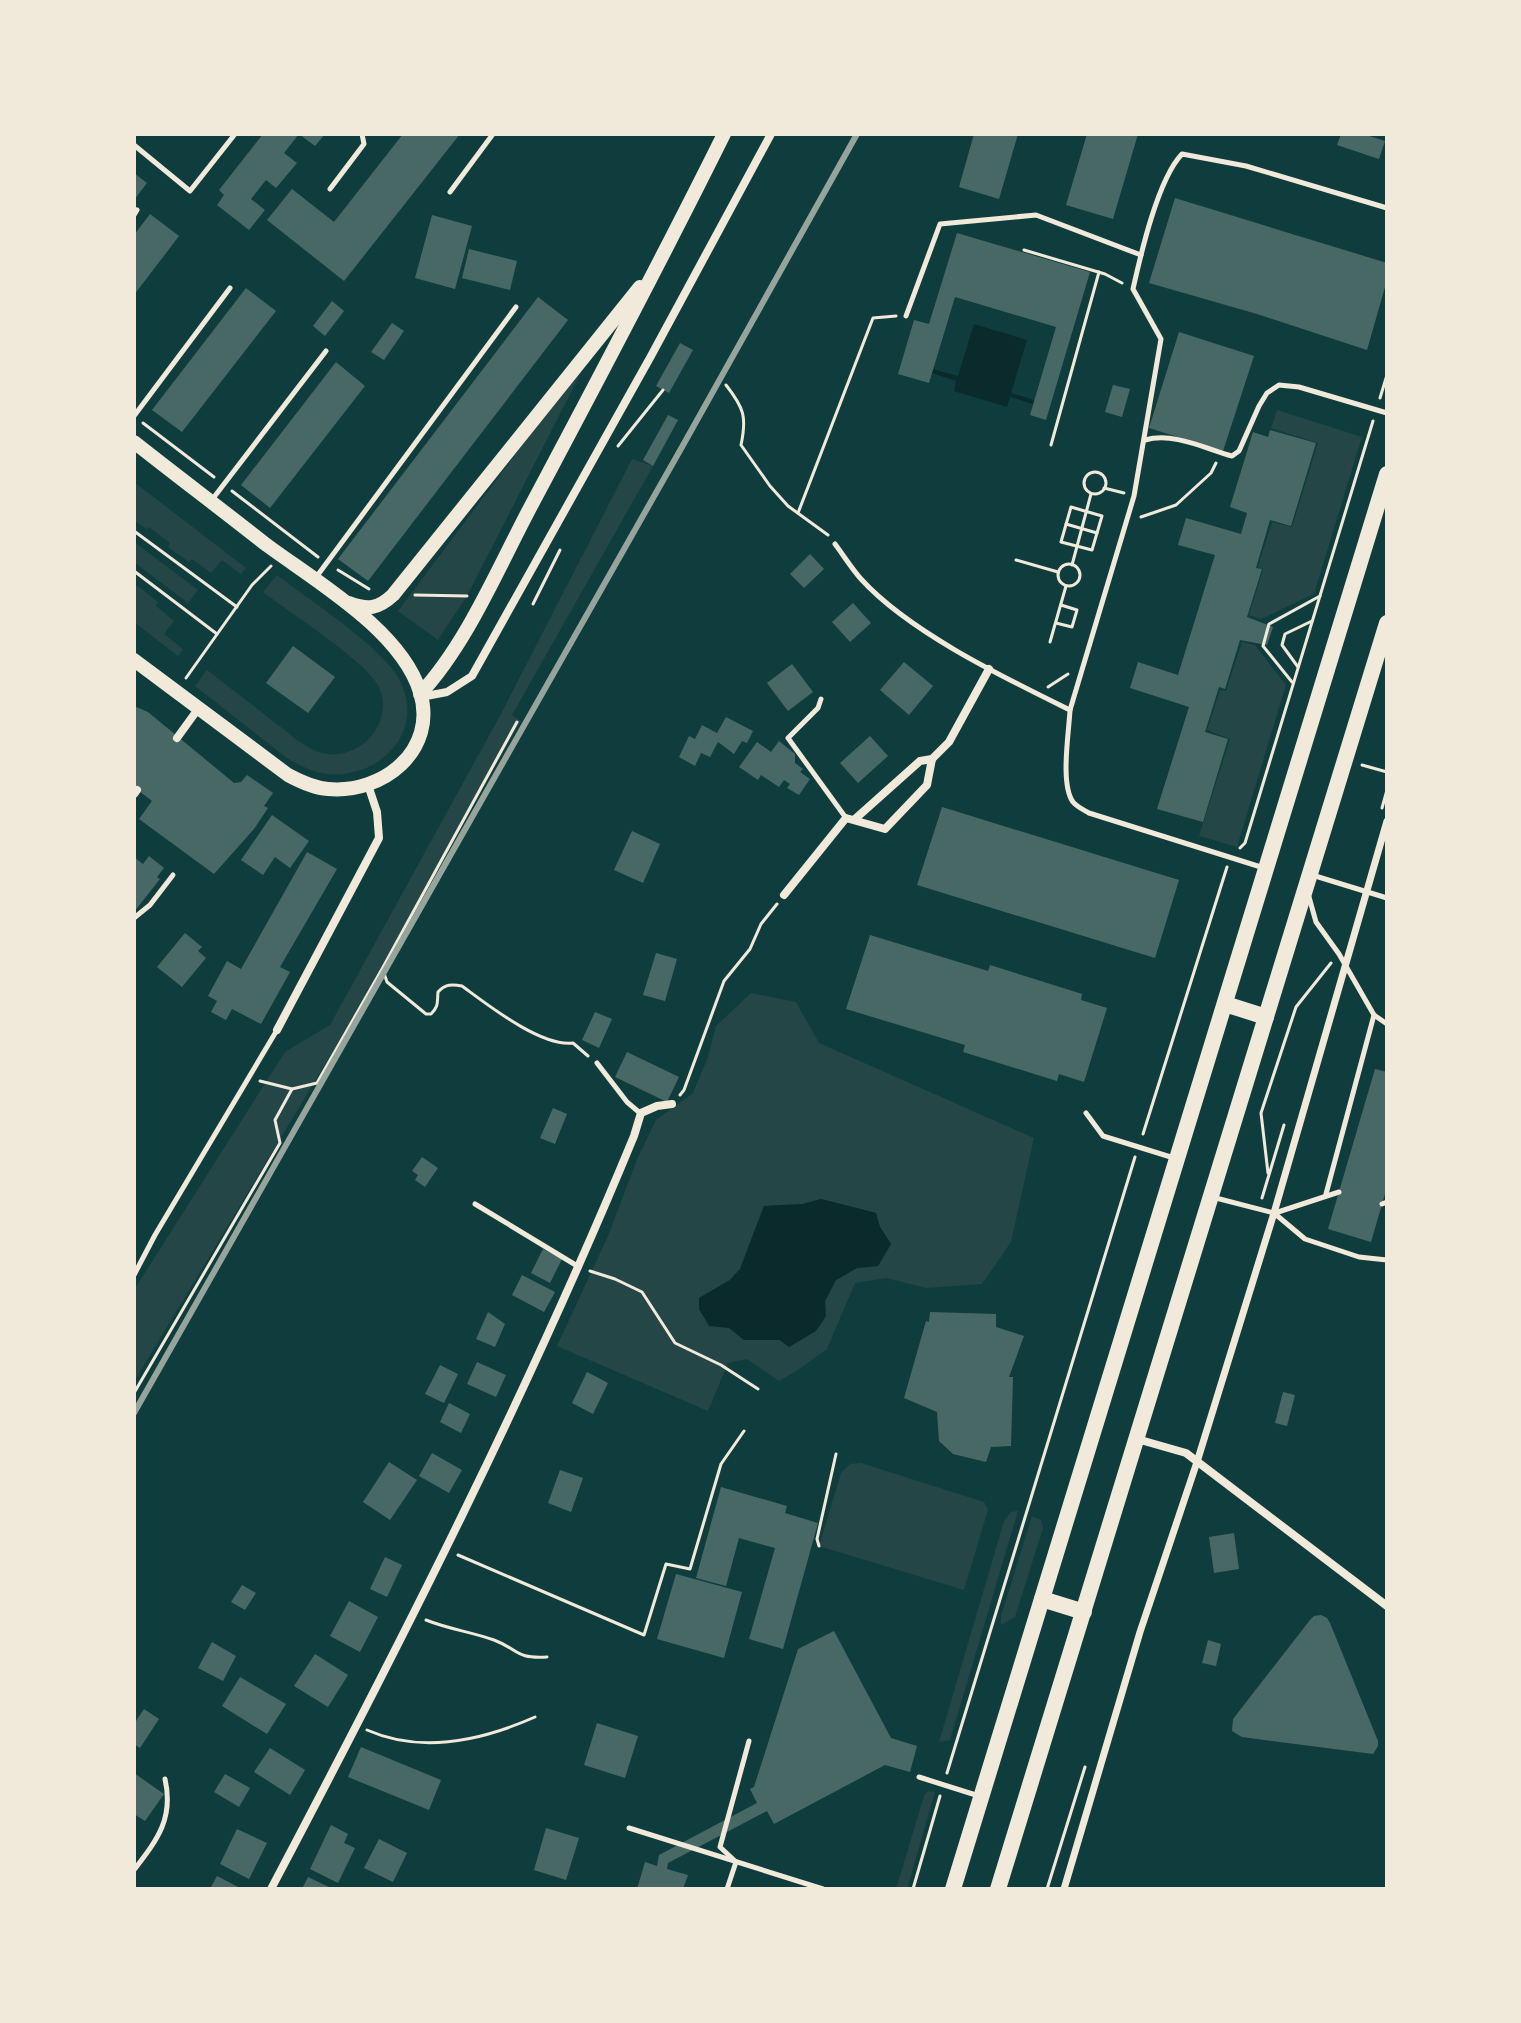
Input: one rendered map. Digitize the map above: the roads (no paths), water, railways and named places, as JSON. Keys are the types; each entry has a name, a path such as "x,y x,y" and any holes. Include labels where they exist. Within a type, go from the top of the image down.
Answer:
{"main road":[{"path":"421,695 447,662 662,259 724,134"},
{"path":"341,600 362,608 374,608 393,595 662,259"},
{"path":"134,442 368,622 407,662 421,695 422,730 410,757 397,769 368,785 327,789 307,785 288,775 134,660"},
{"path":"953,1889 1387,474"},
{"path":"998,1889 1387,623"},
{"path":"1225,1004 1266,1017"},
{"path":"1042,1599 1084,1612"}],"street":[{"path":"421,695 447,692 472,676 771,134"},
{"path":"850,818 885,829 927,785 932,759 949,742 989,669"},
{"path":"177,738 198,709"},
{"path":"784,895 850,818 920,761 932,759"},
{"path":"277,1030 379,838 377,812 368,785"},
{"path":"1064,1889 1140,1632 1197,1462 1274,1213 1347,967 1383,820"},
{"path":"271,1889 356,1725 552,1329 629,1150 641,1113 672,1104"},
{"path":"1137,1439 1186,1453 1387,1606"}],"lane":[{"path":"134,145 190,191 235,134"},
{"path":"330,189 364,144 362,134"},
{"path":"450,192 493,134"},
{"path":"1266,868 1080,808 1073,801 1067,783 1070,710 1134,496 1161,339 1133,289 1170,166 1182,154 1246,166 1387,208"},
{"path":"906,316 940,224 1036,215 1141,255"},
{"path":"134,416 230,288"},
{"path":"314,580 516,307"},
{"path":"210,501 326,351"},
{"path":"1145,440 1169,437 1232,456 1239,451 1267,393 1279,385 1299,387 1387,413"},
{"path":"835,544 861,579 893,608 989,669 1070,710"},
{"path":"821,699 818,708 788,738 850,818"},
{"path":"134,918 150,905 173,875"},
{"path":"1387,898 1367,891 1309,882 1316,922 1339,954 1374,1015 1387,1024"},
{"path":"1326,1194 1374,1015"},
{"path":"134,1275 277,1030"},
{"path":"597,1063 627,1102 641,1113"},
{"path":"1086,1113 1103,1136 1177,1159"},
{"path":"1274,1213 1339,1192"},
{"path":"1211,1197 1274,1213 1305,1239 1359,1257 1387,1260"},
{"path":"475,1204 579,1267"},
{"path":"736,1862 720,1847 749,1741"},
{"path":"919,1777 981,1797"},
{"path":"134,1870 159,1838 169,1796 165,1779"},
{"path":"629,1828 823,1889"},
{"path":"727,1889 736,1862"}],"railway":[{"path":"134,1413 857,134"}]}
